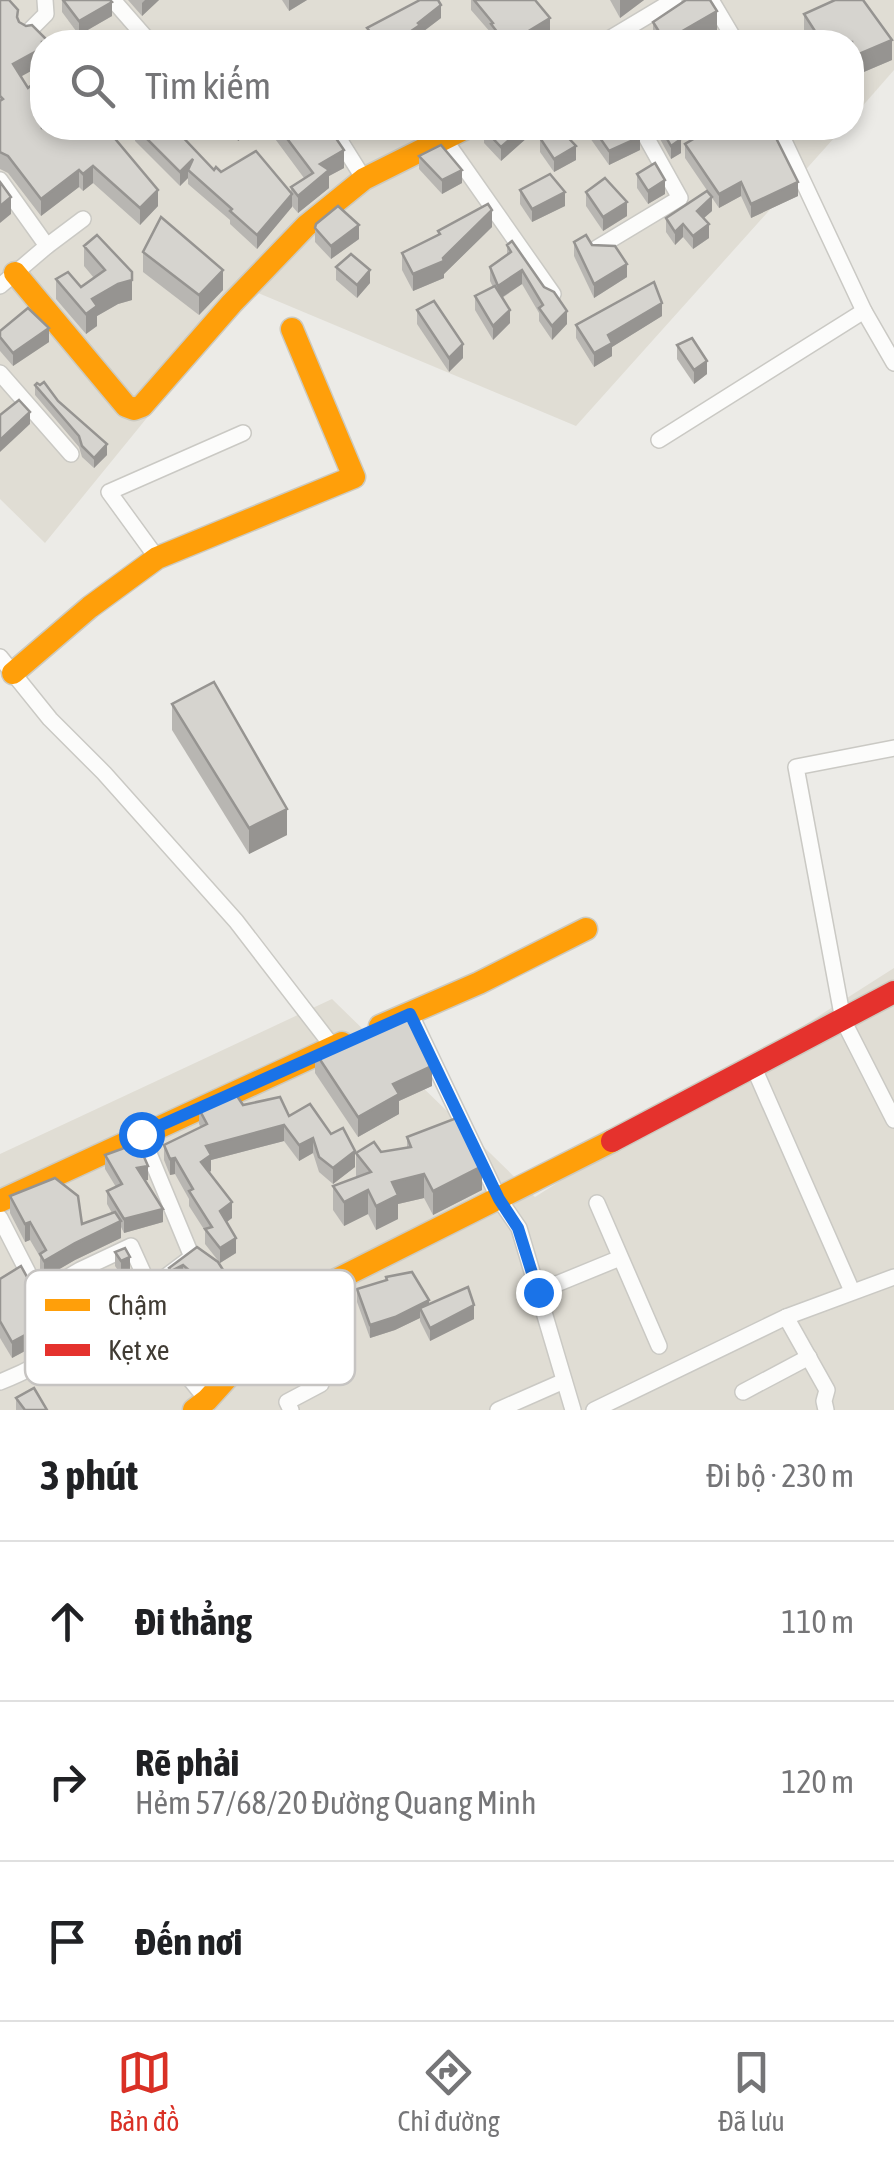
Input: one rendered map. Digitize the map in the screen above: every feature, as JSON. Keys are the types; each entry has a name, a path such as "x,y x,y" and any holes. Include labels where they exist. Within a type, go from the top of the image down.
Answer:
{"street":[{"path":"28,32 46,14 45,0"},
{"path":"113,0 139,30"},
{"path":"624,30 674,0"},
{"path":"711,0 729,30"},
{"path":"340,140 364,179"},
{"path":"83,219 8,279 126,406 134,409 158,389 232,303 306,226 364,179 445,140 554,294"},
{"path":"597,248 680,198 648,140"},
{"path":"784,140 864,310 894,363"},
{"path":"0,180 47,246"},
{"path":"659,440 864,310"},
{"path":"292,329 354,476 157,558 7,665 50,719 104,773 236,921 332,1047"},
{"path":"2,380 72,454"},
{"path":"157,558 108,492 243,433"},
{"path":"894,748 796,767 843,1020 894,1120"},
{"path":"0,1201 479,983 586,928"},
{"path":"355,1270 754,1068 894,992"},
{"path":"410,1014 499,1199 518,1228 573,1410"},
{"path":"754,1068 852,1291"},
{"path":"141,1134 192,1257 174,1270"},
{"path":"597,1203 659,1346"},
{"path":"0,1218 27,1270"},
{"path":"80,1270 131,1246 142,1270"},
{"path":"538,1292 620,1258"},
{"path":"594,1410 786,1318 894,1277"},
{"path":"786,1318 827,1390 826,1410"},
{"path":"743,1392 808,1357"},
{"path":"0,1382 25,1370"},
{"path":"498,1410 564,1381"},
{"path":"200,1405 219,1385"},
{"path":"291,1410 287,1402 319,1385"}],"shaded area":[{"path":"0,0 894,0 894,70 864,104 864,30 30,30 30,140 832,140 576,426 251,290 45,543 0,499"},
{"path":"894,968 894,1410 0,1410 0,1154 332,999 535,1197"}],"building":[{"path":"0,0 9,0 18,10 19,22 37,30 30,30 30,55 13,64 30,86 30,140 116,140 158,190 140,208 93,166 83,174 79,170 41,199 8,156 0,152"},
{"path":"63,0 110,0 112,2 79,21"},
{"path":"420,0 438,0 441,5 413,30 367,28"},
{"path":"474,0 535,0 550,18 530,30 496,30"},
{"path":"686,0 710,0 717,11 684,30 658,30 653,22"},
{"path":"835,0 863,0 892,40 864,52 864,30 814,30 804,14"},
{"path":"148,140 185,140 214,170 216,167 221,172 256,151 292,194 257,235 188,170 193,159 180,172"},
{"path":"288,140 337,140 344,150 320,164 329,170 298,196 291,187 313,173"},
{"path":"541,140 570,140 576,146 554,159"},
{"path":"601,140 633,140 609,151"},
{"path":"692,140 777,140 798,182 751,204 741,182 719,194 685,144"},
{"path":"441,145 462,170 442,180 419,156"},
{"path":"655,163 665,180 648,191 637,174"},
{"path":"550,174 565,192 532,209 520,190"},
{"path":"605,178 627,202 603,217 586,192"},
{"path":"0,182 11,197 0,206"},
{"path":"707,191 712,197 697,211 709,224 693,236 683,224 675,232 666,218"},
{"path":"488,204 492,210 444,261 413,274 402,253"},
{"path":"338,206 359,225 331,246 315,228"},
{"path":"161,217 223,270 199,295 143,252"},
{"path":"97,235 132,272 132,280 92,299 97,306 86,314 56,279 68,272 81,287 105,270 84,246"},
{"path":"586,235 592,245 615,246 627,264 594,284 574,242"},
{"path":"512,241 544,287 554,292 567,311 552,326 522,270 498,286 490,267 511,252 507,245"},
{"path":"351,254 370,270 357,285 336,267"},
{"path":"654,282 662,303 608,335 612,343 594,353 576,325"},
{"path":"495,286 510,310 493,326 475,296"},
{"path":"434,301 463,344 449,358 417,310"},
{"path":"28,308 49,328 13,353 0,337 0,331"},
{"path":"692,338 707,361 694,370 677,345"},
{"path":"44,382 58,401 107,444 94,458 35,385"},
{"path":"19,400 30,412 0,440 0,415"},
{"path":"214,682 287,809 249,828 172,704"},
{"path":"407,1012 432,1066 393,1084 399,1094 358,1117 315,1052"},
{"path":"235,1093 243,1105 280,1097 289,1116 310,1104 331,1134 343,1128 355,1151 333,1168 319,1157 313,1138 299,1145 284,1125 206,1146 211,1155 201,1162 232,1202 220,1211 236,1238 220,1248 205,1229 212,1227 189,1191 193,1189 164,1145 207,1124 199,1109"},
{"path":"459,1117 482,1166 433,1191 424,1174 392,1182 398,1195 376,1206 368,1190 344,1202 333,1186 371,1172 356,1153 374,1142 381,1152 411,1147 407,1137"},
{"path":"138,1143 148,1166 137,1168 163,1209 124,1219 107,1191 122,1184 105,1155"},
{"path":"55,1178 78,1196 82,1224 115,1212 121,1221 44,1261 40,1254 46,1250 30,1222 25,1224 10,1196"},
{"path":"197,1247 223,1270 189,1270 183,1265 169,1268"},
{"path":"125,1248 130,1257 121,1261 115,1252"},
{"path":"21,1266 25,1273 25,1335 12,1342 0,1321 0,1279"},
{"path":"412,1272 429,1300 370,1325 357,1289"},
{"path":"468,1287 474,1305 430,1328 420,1308"},
{"path":"34,1388 47,1410 25,1410 16,1398"}],"traffic: slow":[{"path":"15,273 126,406 134,409 142,406 306,226 364,179 442,140"},
{"path":"13,673 90,607 157,558 354,477 292,329"},
{"path":"380,1026 479,983 586,929"},
{"path":"0,1201 342,1043"},
{"path":"355,1270 612,1141"},
{"path":"194,1410 221,1385"}],"traffic: jam":[{"path":"612,1141 894,992"}],"route":[{"path":"141,1134 410,1014 499,1199 518,1228 538,1292"}]}
